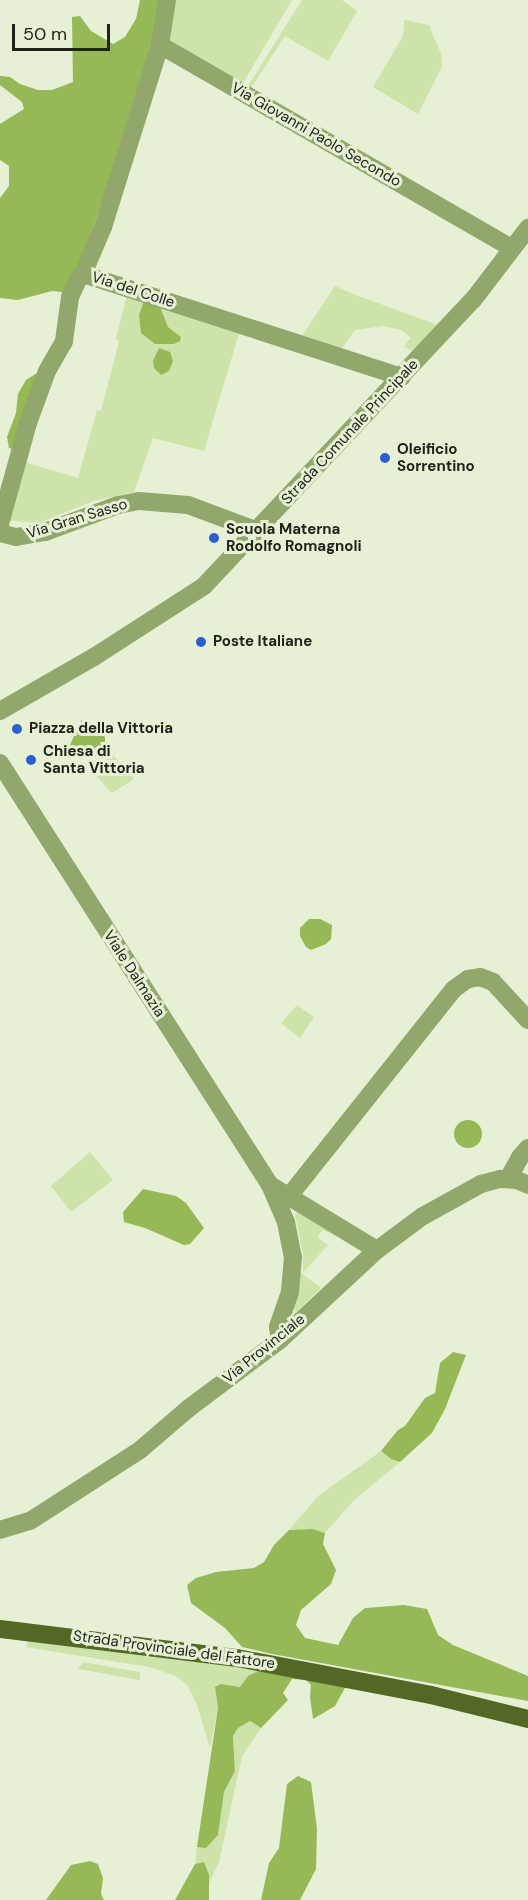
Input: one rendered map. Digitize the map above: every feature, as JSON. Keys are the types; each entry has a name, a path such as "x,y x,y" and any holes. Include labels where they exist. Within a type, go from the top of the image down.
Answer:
{"main road":[{"name":"Strada Provinciale del Fattore","path":"0,1629 237,1658 347,1677 528,1719"}],"street":[{"path":"83,274 103,227 160,45 168,0"},
{"name":"Via Giovanni Paolo Secondo","path":"160,45 512,248"},
{"name":"Strada Comunale Principale","path":"0,711 94,657 204,586 473,300 528,228"},
{"name":"Via del Colle","path":"0,524 28,423 47,371 64,340 70,297 78,278 83,274 402,377"},
{"name":"Via Gran Sasso","path":"0,533 16,537 45,532 118,505 139,501 188,505 258,531"},
{"name":"Viale Dalmazia","path":"0,763 270,1185 286,1222 293,1257 290,1292 278,1326 280,1340"},
{"path":"290,1195 453,989 468,979 480,977 493,982 528,1020"},
{"path":"508,1179 512,1169 528,1148"},
{"name":"Via Provinciale","path":"0,1530 30,1521 140,1450 189,1408 280,1340 376,1250 462,1192 481,1184 508,1179 528,1185"},
{"path":"270,1185 290,1195 376,1250"}],"green space":[{"path":"140,0 170,0 71,293 52,291 18,300 0,298 0,198 9,186 9,166 0,160 0,124 24,109 22,102 0,85 0,76 10,77 20,84 38,90 52,90 73,82 72,17 80,16 91,31 113,44 125,37 136,19"},
{"path":"170,0 292,0 243,83 164,37"},
{"path":"302,0 342,0 357,11 328,61 285,36 251,88 248,86"},
{"path":"404,20 429,25 441,54 442,67 418,114 373,87 403,36"},
{"path":"335,286 443,327 416,354 404,346 411,338 401,330 383,326 355,330 340,351 300,339"},
{"path":"127,294 240,330 204,451 153,438 134,492 93,501 39,523 5,520 21,461 78,478 97,410 101,411 119,341 116,339"},
{"path":"145,298 160,307 168,327 181,337 180,341 174,344 155,344 141,333 139,315"},
{"path":"159,348 170,352 173,361 169,371 161,375 154,368 153,361"},
{"path":"37,373 13,449 9,448 7,437 16,413 18,394 26,380"},
{"path":"82,719 93,723 105,737 105,746 99,756 89,758 69,747"},
{"path":"113,755 134,779 112,793 91,770"},
{"path":"309,919 320,919 332,925 331,939 326,944 311,950 306,947 300,936 300,928"},
{"path":"297,1005 314,1017 300,1038 281,1023"},
{"path":"468,1120 478,1124 482,1134 478,1144 468,1148 458,1144 454,1134 458,1124"},
{"path":"90,1152 113,1180 71,1212 51,1186"},
{"path":"143,1189 176,1196 186,1203 204,1228 190,1244 184,1245 145,1228 124,1222 123,1212"},
{"path":"301,1210 337,1236 323,1230 317,1237 328,1245 303,1273 303,1254 295,1214"},
{"path":"300,1272 321,1288 296,1312 294,1308"},
{"path":"453,1352 466,1355 445,1409 432,1433 400,1462 391,1459 381,1451 398,1430 405,1426 425,1398 435,1393 440,1363"},
{"path":"381,1451 391,1459 400,1462 354,1500 325,1533 313,1529 289,1530 318,1496"},
{"path":"313,1529 325,1533 323,1544 336,1570 331,1584 301,1610 296,1625 305,1638 338,1645 353,1618 365,1608 404,1605 427,1609 438,1635 453,1645 528,1676 528,1701 242,1647 225,1628 191,1603 187,1585 196,1578 216,1572 254,1568 264,1562 274,1545 289,1530"},
{"path":"29,1639 261,1670 240,1687 221,1684 215,1687 218,1707 210,1748 197,1705 187,1685 176,1676 149,1667 26,1647"},
{"path":"83,1662 140,1672 140,1680 78,1669"},
{"path":"261,1670 346,1686 335,1706 313,1719 311,1685 306,1680 292,1679 283,1693 288,1700 261,1728 250,1721 238,1728 233,1736 235,1771 224,1792 218,1835 206,1848 197,1847 218,1707 215,1687 221,1684 240,1687 248,1676"},
{"path":"250,1721 261,1728 242,1756 219,1862 209,1883 204,1862 195,1864 197,1847 206,1848 218,1835 224,1792 235,1771 233,1736 238,1728"},
{"path":"298,1776 311,1782 317,1829 316,1869 300,1900 261,1900 269,1863 279,1848 287,1784"},
{"path":"90,1861 98,1864 103,1878 101,1894 104,1900 46,1900 71,1865"},
{"path":"204,1862 209,1875 209,1900 175,1900 195,1864"}],"place":[{"name":"Oleificio Sorrentino","path":"385,458"},
{"name":"Scuola Materna Rodolfo Romagnoli","path":"214,538"},
{"name":"Poste Italiane","path":"201,642"},
{"name":"Piazza della Vittoria","path":"17,729"},
{"name":"Chiesa di Santa Vittoria","path":"31,760"}]}
